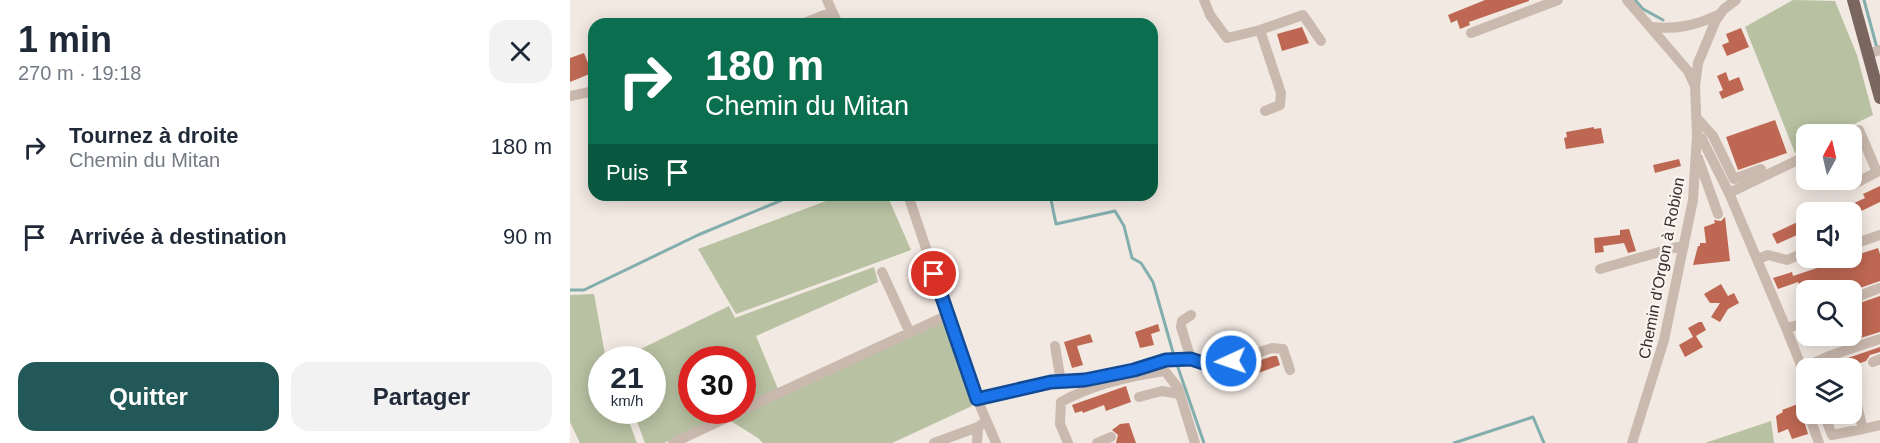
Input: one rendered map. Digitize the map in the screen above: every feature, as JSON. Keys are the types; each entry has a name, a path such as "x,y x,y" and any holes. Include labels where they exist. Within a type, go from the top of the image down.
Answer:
{"main road":[{"path":"1853,0 1874,52 1880,98"}],"street":[{"path":"827,0 835,18"},
{"path":"1204,0 1210,15 1227,38 1260,30 1303,15 1321,41"},
{"path":"1471,33 1558,0"},
{"path":"1628,0 1688,71 1695,86"},
{"name":"Chemin d'Orgon à Robion","path":"1632,443 1664,340 1693,200 1697,135 1695,86 1698,63 1716,20 1736,0"},
{"path":"817,18 832,12"},
{"path":"1651,27 1669,29 1686,27 1721,14"},
{"path":"1260,30 1281,93 1280,105 1265,111"},
{"path":"570,96 588,92"},
{"path":"1696,117 1713,136 1734,179 1761,169"},
{"path":"1697,135 1702,139 1730,193 1802,368 1829,356 1880,339"},
{"path":"1862,137 1877,172 1862,180"},
{"path":"1696,152 1718,214"},
{"path":"1730,193 1796,163"},
{"path":"910,201 977,399 982,424 996,443"},
{"path":"1862,241 1880,235"},
{"path":"1600,269 1684,245"},
{"path":"1758,259 1768,255 1787,260 1796,256"},
{"path":"882,272 910,333"},
{"path":"1862,295 1880,288"},
{"path":"756,404 948,315"},
{"path":"1191,315 1182,321 1181,327 1191,359"},
{"path":"1786,328 1796,326"},
{"path":"1055,346 1061,382"},
{"path":"977,399 1061,382 1085,380 1149,361 1191,359 1215,367 1272,348 1283,349 1290,370"},
{"path":"1068,443 1060,424 1061,402 1085,389 1166,371 1179,394 1195,443"},
{"path":"1139,397 1162,391 1179,394"},
{"path":"673,443 714,424"},
{"path":"934,443 982,424"},
{"path":"977,443 982,424"},
{"path":"1812,424 1819,443"},
{"path":"1828,424 1832,435 1880,425"},
{"path":"1862,424 1863,429"},
{"path":"1097,443 1111,437"}],"green space":[{"path":"1793,0 1835,1 1857,55 1873,115 1855,124 1796,124 1795,153 1745,27"},
{"path":"826,201 890,201 911,250 736,314 698,249"},
{"path":"874,267 878,282 756,336 778,389 756,400 756,346 678,346 678,424 704,424 664,443 645,443 638,424 666,424 666,346 647,346 729,306 735,318"},
{"path":"594,294 603,346 588,346 588,424 630,424 637,443 580,443 570,422 570,295"},
{"path":"944,321 972,406 892,443 763,443 735,424 756,424 756,408"},
{"path":"1771,421 1774,443 1705,443"}],"building":[{"path":"1485,0 1529,1 1469,22 1470,25 1460,29 1457,20 1451,23 1448,15"},
{"path":"1302,27 1309,43 1282,51 1277,34"},
{"path":"1741,28 1749,47 1727,56 1722,45 1729,42 1726,34"},
{"path":"584,53 588,63 588,75 570,82 570,58"},
{"path":"1726,72 1729,81 1739,77 1744,90 1722,99 1719,92 1723,90 1717,76"},
{"path":"1775,120 1787,153 1738,170 1726,137"},
{"path":"1594,127 1594,129 1601,128 1604,143 1566,149 1564,138 1567,137 1566,132"},
{"path":"1679,159 1681,166 1655,173 1653,165"},
{"path":"1880,186 1880,202 1862,211 1862,202 1856,202 1865,198 1863,194"},
{"path":"1725,217 1730,261 1693,265 1698,246 1700,243 1706,243 1704,227 1715,223 1714,220 1721,221"},
{"path":"1796,223 1796,235 1777,244 1772,234"},
{"path":"1629,229 1636,251 1628,253 1624,243 1603,246 1604,252 1595,253 1594,238 1620,235 1620,230"},
{"path":"1878,248 1880,281 1862,287 1862,280 1796,280 1796,283 1778,289 1773,278 1792,272 1793,276 1817,268 1862,268 1862,253"},
{"path":"1721,284 1728,296 1734,293 1739,303 1728,309 1720,322 1711,317 1720,303 1710,303 1704,294"},
{"path":"1880,296 1880,332 1862,338 1862,302"},
{"path":"1702,322 1706,330 1696,336 1703,347 1685,357 1679,345 1693,337 1688,328"},
{"path":"1158,324 1160,331 1151,334 1154,345 1140,348 1135,332"},
{"path":"1090,334 1093,342 1077,346 1083,365 1072,368 1064,342"},
{"path":"1880,347 1880,352 1870,355 1866,361 1862,362 1862,358 1848,358"},
{"path":"1277,356 1280,365 1245,378 1240,367"},
{"path":"1126,386 1131,402 1106,411 1104,405 1083,413 1082,411 1075,413 1072,405"},
{"path":"1796,405 1796,424 1805,424 1808,434 1792,439 1788,429 1778,433 1776,416 1783,412 1782,410"},
{"path":"1129,423 1136,443 1116,443 1118,435 1112,430 1120,424"}],"waterway":[{"path":"1635,0 1643,9 1663,20"},
{"path":"1864,0 1877,48"},
{"path":"570,290 584,290 698,235 780,201"},
{"path":"1051,201 1056,224 1115,211 1124,226 1132,258 1141,263 1153,282 1174,356 1204,443"},
{"path":"1454,443 1533,417 1544,443"}],"route":[{"path":"934,274 977,399 1051,382 1085,380 1134,370 1166,360 1191,359 1215,367 1231,361"}]}
